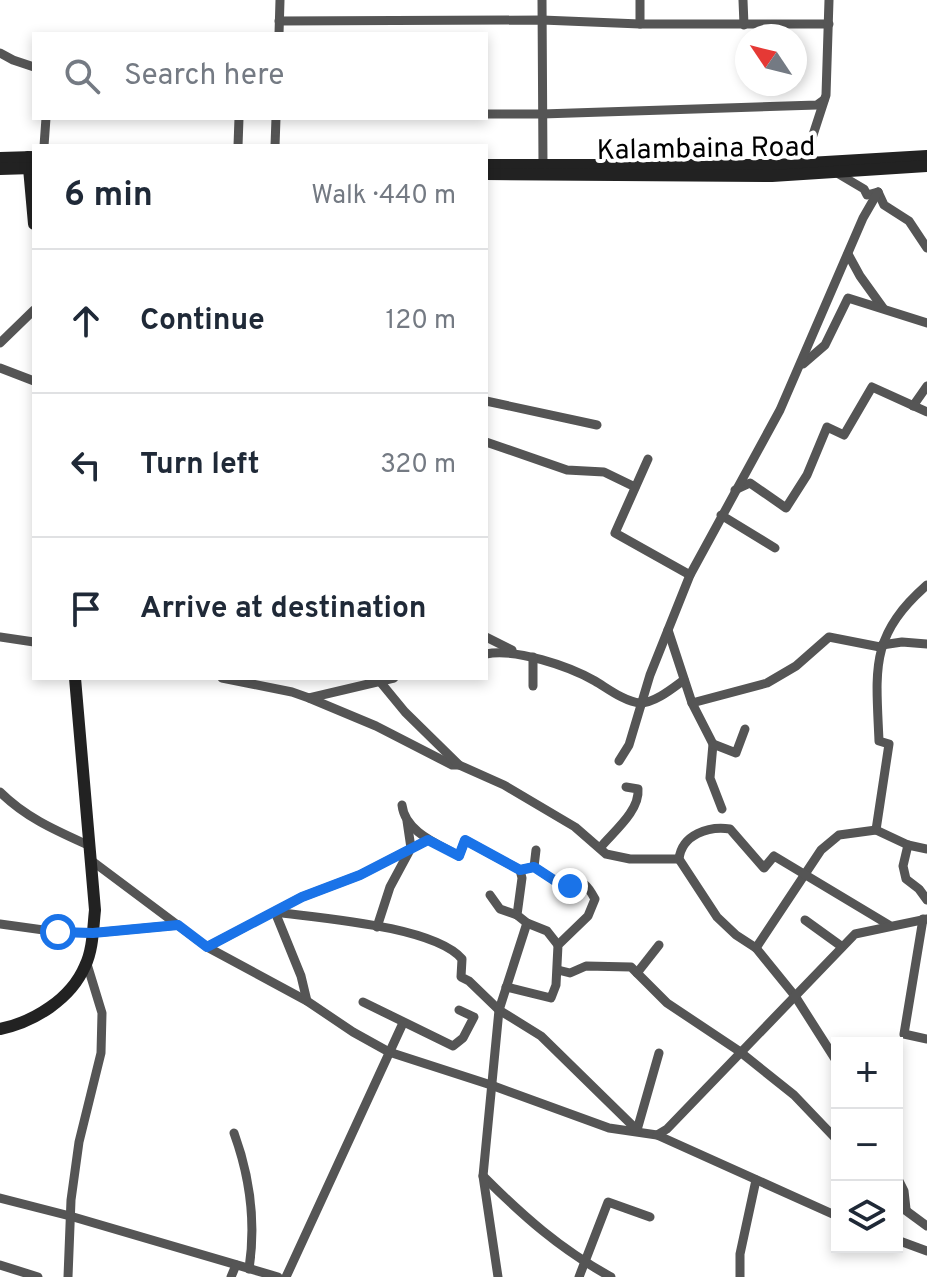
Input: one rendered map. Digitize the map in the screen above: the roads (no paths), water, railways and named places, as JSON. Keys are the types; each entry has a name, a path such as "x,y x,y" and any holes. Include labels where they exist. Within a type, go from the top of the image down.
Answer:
{"main road":[{"path":"488,165 812,163 927,156"},
{"path":"0,158 31,163"},
{"path":"0,169 31,163"},
{"path":"31,163 32,183"},
{"name":"Kalambaina Road","path":"488,174 713,177 927,166"},
{"path":"0,1029 37,1016 50,1007 80,976 87,964 93,933 92,861 75,680"}],"street":[{"path":"279,32 280,0"},
{"path":"542,0 543,165"},
{"path":"640,0 640,24"},
{"path":"743,0 744,24"},
{"path":"812,163 812,138 824,100 829,0"},
{"path":"279,21 542,20 735,25"},
{"path":"807,24 829,24"},
{"path":"0,53 32,66"},
{"path":"488,114 817,105 824,100"},
{"path":"44,144 46,120"},
{"path":"238,144 239,120"},
{"path":"275,144 276,120"},
{"path":"836,172 864,189 867,195 878,192"},
{"path":"878,192 884,205 909,221 927,248"},
{"path":"619,761 629,745 641,703 690,575 780,410 863,218 878,192"},
{"path":"848,254 883,308"},
{"path":"800,367 825,345 848,298 927,323"},
{"path":"0,343 32,312"},
{"path":"0,368 32,380"},
{"path":"913,406 927,386"},
{"path":"735,490 750,483 786,508 807,475 827,427 844,435 872,387 927,412"},
{"path":"488,401 597,425"},
{"path":"488,443 567,470 604,472 635,487"},
{"path":"648,459 615,533 690,575"},
{"path":"721,515 775,548"},
{"path":"876,830 889,744 879,741 877,686 881,646 908,602 927,585"},
{"path":"668,630 692,703 713,744 710,778 722,809"},
{"path":"0,637 32,642"},
{"path":"692,703 767,683 796,666 829,637 881,646 902,642 927,644"},
{"path":"488,638 590,678 641,703 656,699 684,680"},
{"path":"488,654 499,651 528,656"},
{"path":"528,656 533,686"},
{"path":"232,680 309,698 376,726 452,765 459,765"},
{"path":"309,698 355,689 376,680"},
{"path":"379,680 405,712 459,765 504,785 575,827 606,854 679,859"},
{"path":"713,744 736,753 745,729"},
{"path":"600,848 631,812 639,797 638,789 626,787"},
{"path":"0,792 16,808 40,823 90,846"},
{"path":"377,927 390,887 411,848 402,805"},
{"path":"407,821 428,840 459,856 465,840 520,870 534,867 563,886 585,883 595,899 588,916 558,945 558,970 551,998 506,987"},
{"path":"831,1053 795,996 756,948 717,917 679,859 680,848 690,838 712,827 730,829 764,868 774,856 889,925"},
{"path":"756,948 804,873 821,850 839,835 876,830 908,845 927,849"},
{"path":"207,947 302,897 360,875 428,840"},
{"path":"908,845 903,866 906,879 927,900"},
{"path":"534,867 536,850"},
{"path":"92,861 207,947 307,1001 391,1053 609,1128 657,1135 831,1213"},
{"path":"517,915 522,878 520,870"},
{"path":"490,895 500,909 547,931 558,945"},
{"path":"275,912 417,935 454,950 462,959 461,977 499,1010 541,1036 637,1130"},
{"path":"275,912 301,976 307,1001"},
{"path":"657,1135 667,1129 855,934 925,919 904,1034 927,1039"},
{"path":"805,920 841,946"},
{"path":"498,1277 483,1176 499,1010 527,923"},
{"path":"0,924 93,933 178,925"},
{"path":"637,973 659,945"},
{"path":"65,1277 79,1142 101,1053 102,1013 87,964"},
{"path":"558,970 570,973 586,966 631,967 667,1003 739,1051 794,1095 831,1134"},
{"path":"363,1002 453,1046 463,1038 474,1017 459,1010"},
{"path":"286,1277 403,1023"},
{"path":"637,1130 659,1053"},
{"path":"234,1133 252,1208 253,1243 249,1269"},
{"path":"483,1176 530,1223 585,1263 611,1277"},
{"path":"740,1277 740,1254 756,1180"},
{"path":"0,1198 278,1277"},
{"path":"579,1277 608,1202 650,1217"},
{"path":"903,1207 927,1226"},
{"path":"903,1242 927,1251"},
{"path":"0,1265 36,1277"},
{"path":"231,1277 236,1265"}]}
